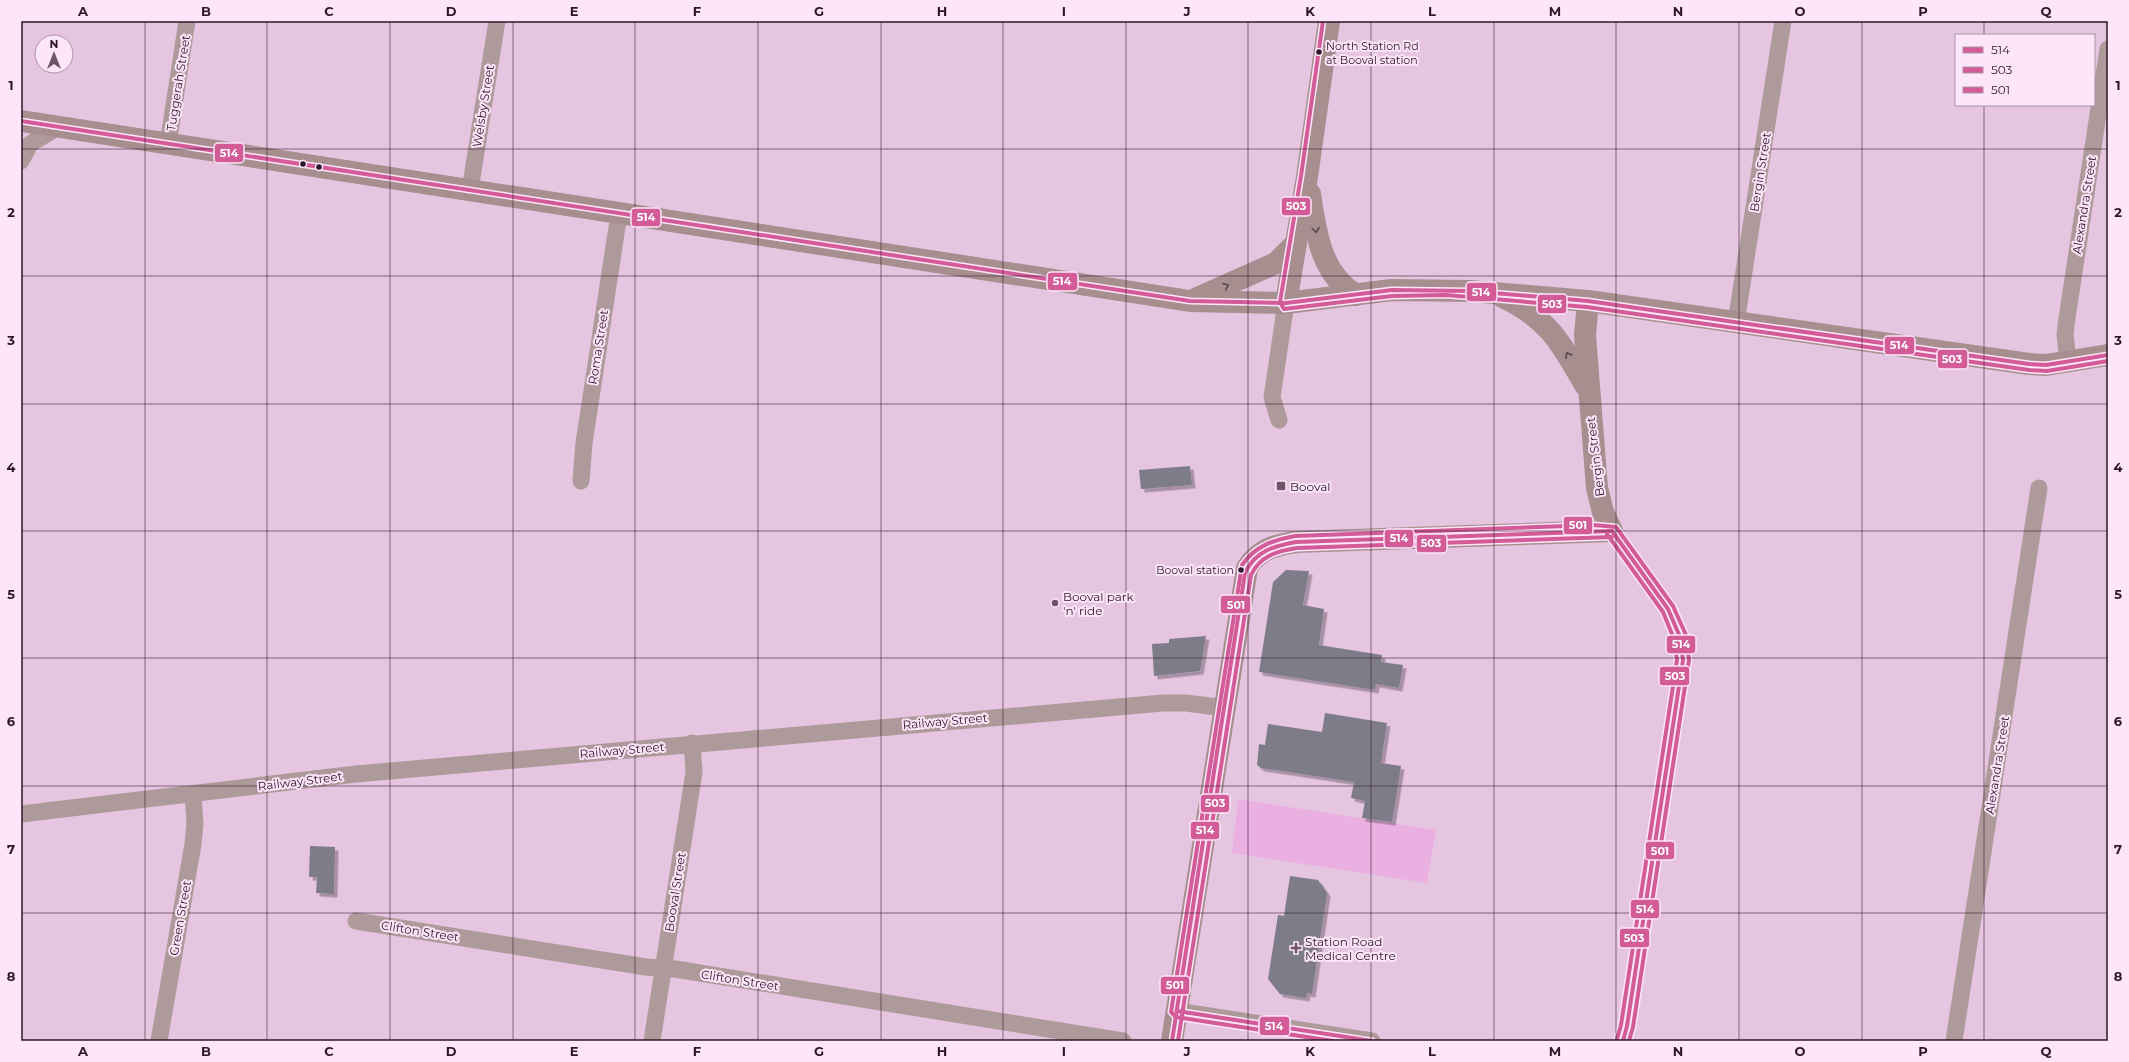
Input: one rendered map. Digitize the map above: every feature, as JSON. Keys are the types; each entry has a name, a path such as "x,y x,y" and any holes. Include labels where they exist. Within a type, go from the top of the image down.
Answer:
{"street":[{"name":"Tuggerah Street","path":"168,144 187,21"},
{"name":"Welsby Street","path":"470,190 497,21"},
{"path":"1279,420 1272,397 1330,21"},
{"name":"Bergin Street","path":"1736,323 1783,21"},
{"name":"Alexandra Street","path":"2068,362 2065,334 2067,318 2108,49"},
{"path":"21,121 1190,301 1286,303 1392,290 1438,289 1588,301 2008,362 2046,364 2108,355"},
{"path":"21,161 30,144 58,127"},
{"path":"1307,177 1317,238 1332,274 1338,282 1356,295"},
{"name":"Roma Street","path":"580,481 584,443 619,214"},
{"path":"1190,301 1276,263 1296,243"},
{"path":"1494,293 1516,303 1538,317 1550,329 1561,343 1588,389"},
{"name":"Bergin Street","path":"1588,301 1585,335 1588,389 1597,488 1603,512 1612,531 1668,608 1680,637 1683,660 1634,987 1623,1041"},
{"name":"Alexandra Street","path":"1954,1041 2039,488"},
{"path":"1172,1041 1245,573 1254,558 1274,546 1296,542 1612,531"},
{"name":"Railway Street","path":"21,814 356,774 692,744 1163,703 1186,703 1225,708"},
{"name":"Booval Street","path":"652,1041 694,772 692,744"},
{"name":"Green Street","path":"159,1041 193,844 195,823 193,794"},
{"name":"Clifton Street","path":"356,921 663,969 683,970 1123,1041"},
{"path":"1177,1011 1372,1041"}],"shaded area":[{"path":"1238,799 1436,830 1427,883 1232,853"}],"building":[{"path":"1190,466 1192,485 1141,489 1139,470"},
{"path":"1286,570 1309,571 1303,605 1324,609 1319,645 1382,655 1381,662 1403,665 1399,688 1376,684 1375,690 1259,672 1273,582"},
{"path":"1206,636 1200,671 1154,676 1152,644 1169,643 1169,639"},
{"path":"1325,713 1387,723 1381,763 1401,766 1392,822 1362,818 1365,801 1351,798 1354,782 1261,768 1257,765 1259,744 1265,745 1268,724 1322,732"},
{"path":"310,846 335,847 334,894 316,893 317,877 309,877"},
{"name":"Station Road Medical Centre","path":"1290,876 1318,880 1327,893 1312,994 1307,993 1306,998 1280,994 1268,979 1278,915 1284,916"}],"transit line":[{"name":"503","path":"1323,21 1301,176 1280,302 1284,309 1392,296 1446,295 1587,307 2029,370 2047,371 2108,361"},
{"name":"514","path":"21,121 1190,301 1286,303 1392,290 1470,291 1588,301 2029,364 2046,365 2108,355"},
{"name":"501","path":"1333,1041 1176,1017 1171,1012 1242,565 1247,558 1265,545 1295,536 1594,525 1616,527 1673,606 1686,635 1689,660 1633,1027 1629,1041"},
{"name":"514","path":"1612,531 1668,609 1680,637 1683,660 1627,1026 1623,1041"},
{"name":"514","path":"1172,1041 1245,573 1254,559 1266,551 1280,545 1296,542 1612,531"},
{"name":"503","path":"1607,534 1663,612 1674,639 1677,660 1621,1025 1617,1039"},
{"name":"503","path":"1178,1041 1251,575 1259,563 1276,553 1297,548 1612,537"},
{"name":"514","path":"1177,1011 1372,1041"}],"place":[{"name":"North Station Rd at Booval station","path":"1319,52"},
{"name":"Booval","path":"1281,486"},
{"name":"Booval station","path":"1241,570"},
{"name":"Booval park 'n' ride","path":"1055,603"},
{"name":"Station Road Medical Centre","path":"1296,948"}]}
